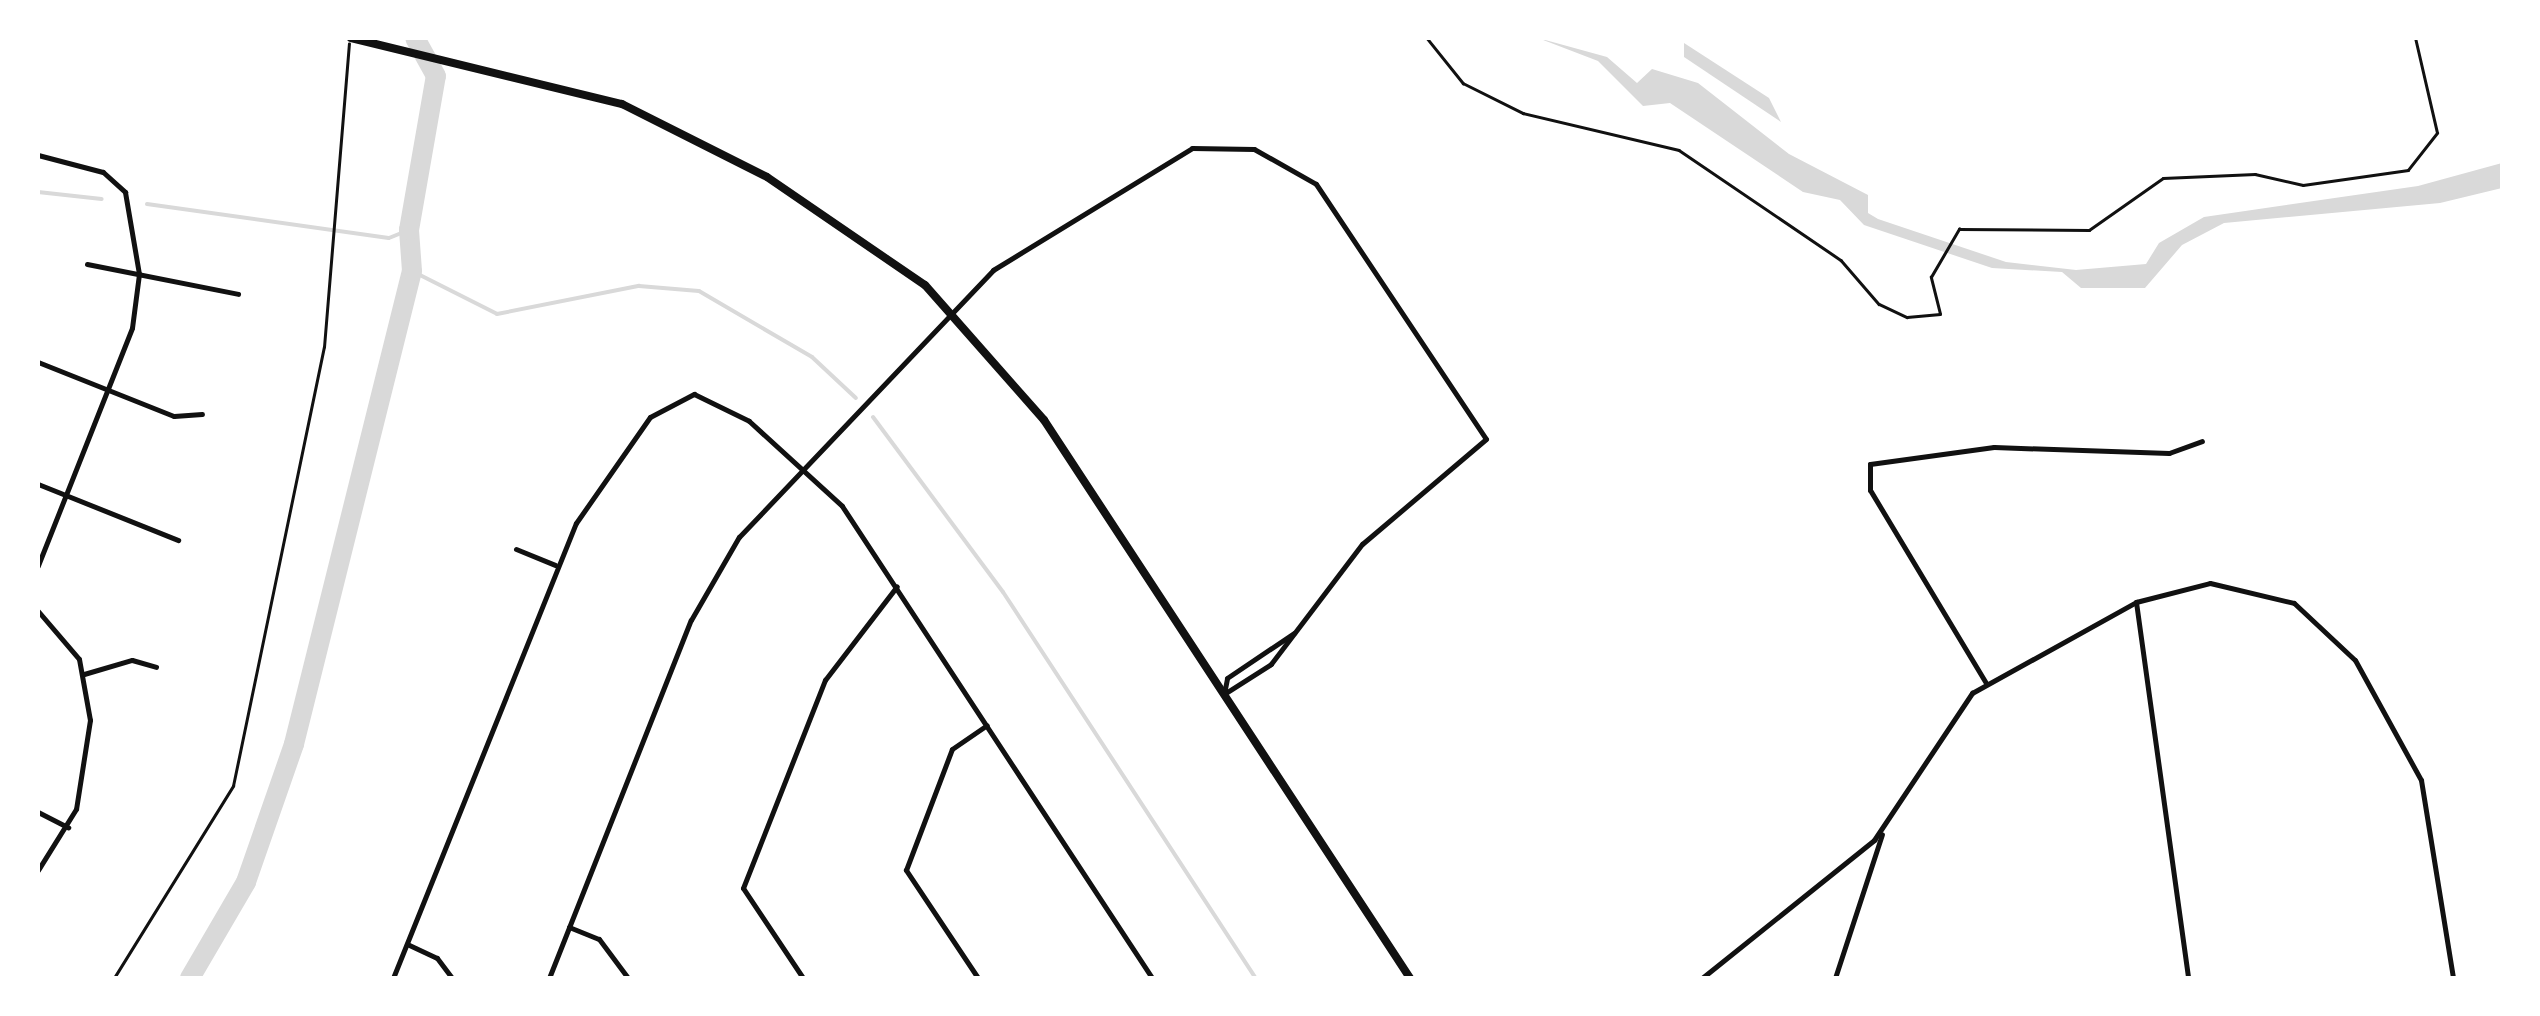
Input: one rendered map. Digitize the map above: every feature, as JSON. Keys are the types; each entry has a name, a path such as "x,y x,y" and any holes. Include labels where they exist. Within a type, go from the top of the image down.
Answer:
{"main road":[{"path":"352,38 607,98 716,149 877,247 952,311 1044,420 1410,978"}],"street":[{"path":"548,978 701,597 739,537 993,270 1162,160 1236,147 1268,153 1316,184 1486,438 1362,544 1294,633 1240,692 1224,694 1227,678 1294,633"},
{"path":"38,155 103,172 125,192 138,274 132,328 38,566"},
{"path":"88,264 238,294"},
{"path":"38,362 174,416 202,414"},
{"path":"393,978 556,565 620,456 680,396 725,405 803,466 896,586 1152,978"},
{"path":"1986,683 1866,471 1876,461 1994,447 2169,453 2202,441"},
{"path":"38,484 178,540"},
{"path":"516,549 556,565"},
{"path":"1835,978 1884,827 1940,731 1986,683 2136,602 2210,583 2294,604 2355,660 2413,760 2453,978"},
{"path":"803,978 744,888 825,680 896,586"},
{"path":"2136,602 2188,978"},
{"path":"38,611 84,674 87,760 68,827 38,870"},
{"path":"84,674 132,660 156,666"},
{"path":"978,978 906,870 952,749 987,725"},
{"path":"38,812 68,827"},
{"path":"1702,978 1884,827"},
{"path":"569,927 599,939 628,978"},
{"path":"407,944 437,958 452,978"}],"path":[{"path":"114,978 234,786 324,347 349,111 341,59 352,38"},
{"path":"1427,38 1463,82 1523,113 1660,141 1702,164 1842,260 1890,310 1940,314 1930,277 1953,234 2089,230 2163,178 2255,174 2303,185 2408,170 2437,133 2416,38"}],"shaded area":[{"path":"1538,38 1607,57 1637,83 1652,69 1698,83 1789,154 1868,195 1868,213 1878,219 2006,262 2076,270 2146,264 2159,243 2204,217 2418,186 2502,163 2502,188 2440,203 2224,223 2182,245 2145,288 2081,288 2062,272 1992,268 1864,225 1840,200 1803,192 1670,103 1643,106 1598,61"},
{"path":"1684,43 1769,98 1781,122 1684,57"}],"waterway":[{"path":"190,978 246,882 294,744 412,271 409,230 436,76 415,38"},
{"path":"38,192 102,199"},
{"path":"147,204 389,238 409,230"},
{"path":"412,271 497,314 639,286 699,291 812,357 856,398"},
{"path":"873,417 1003,592 1256,978"}]}
